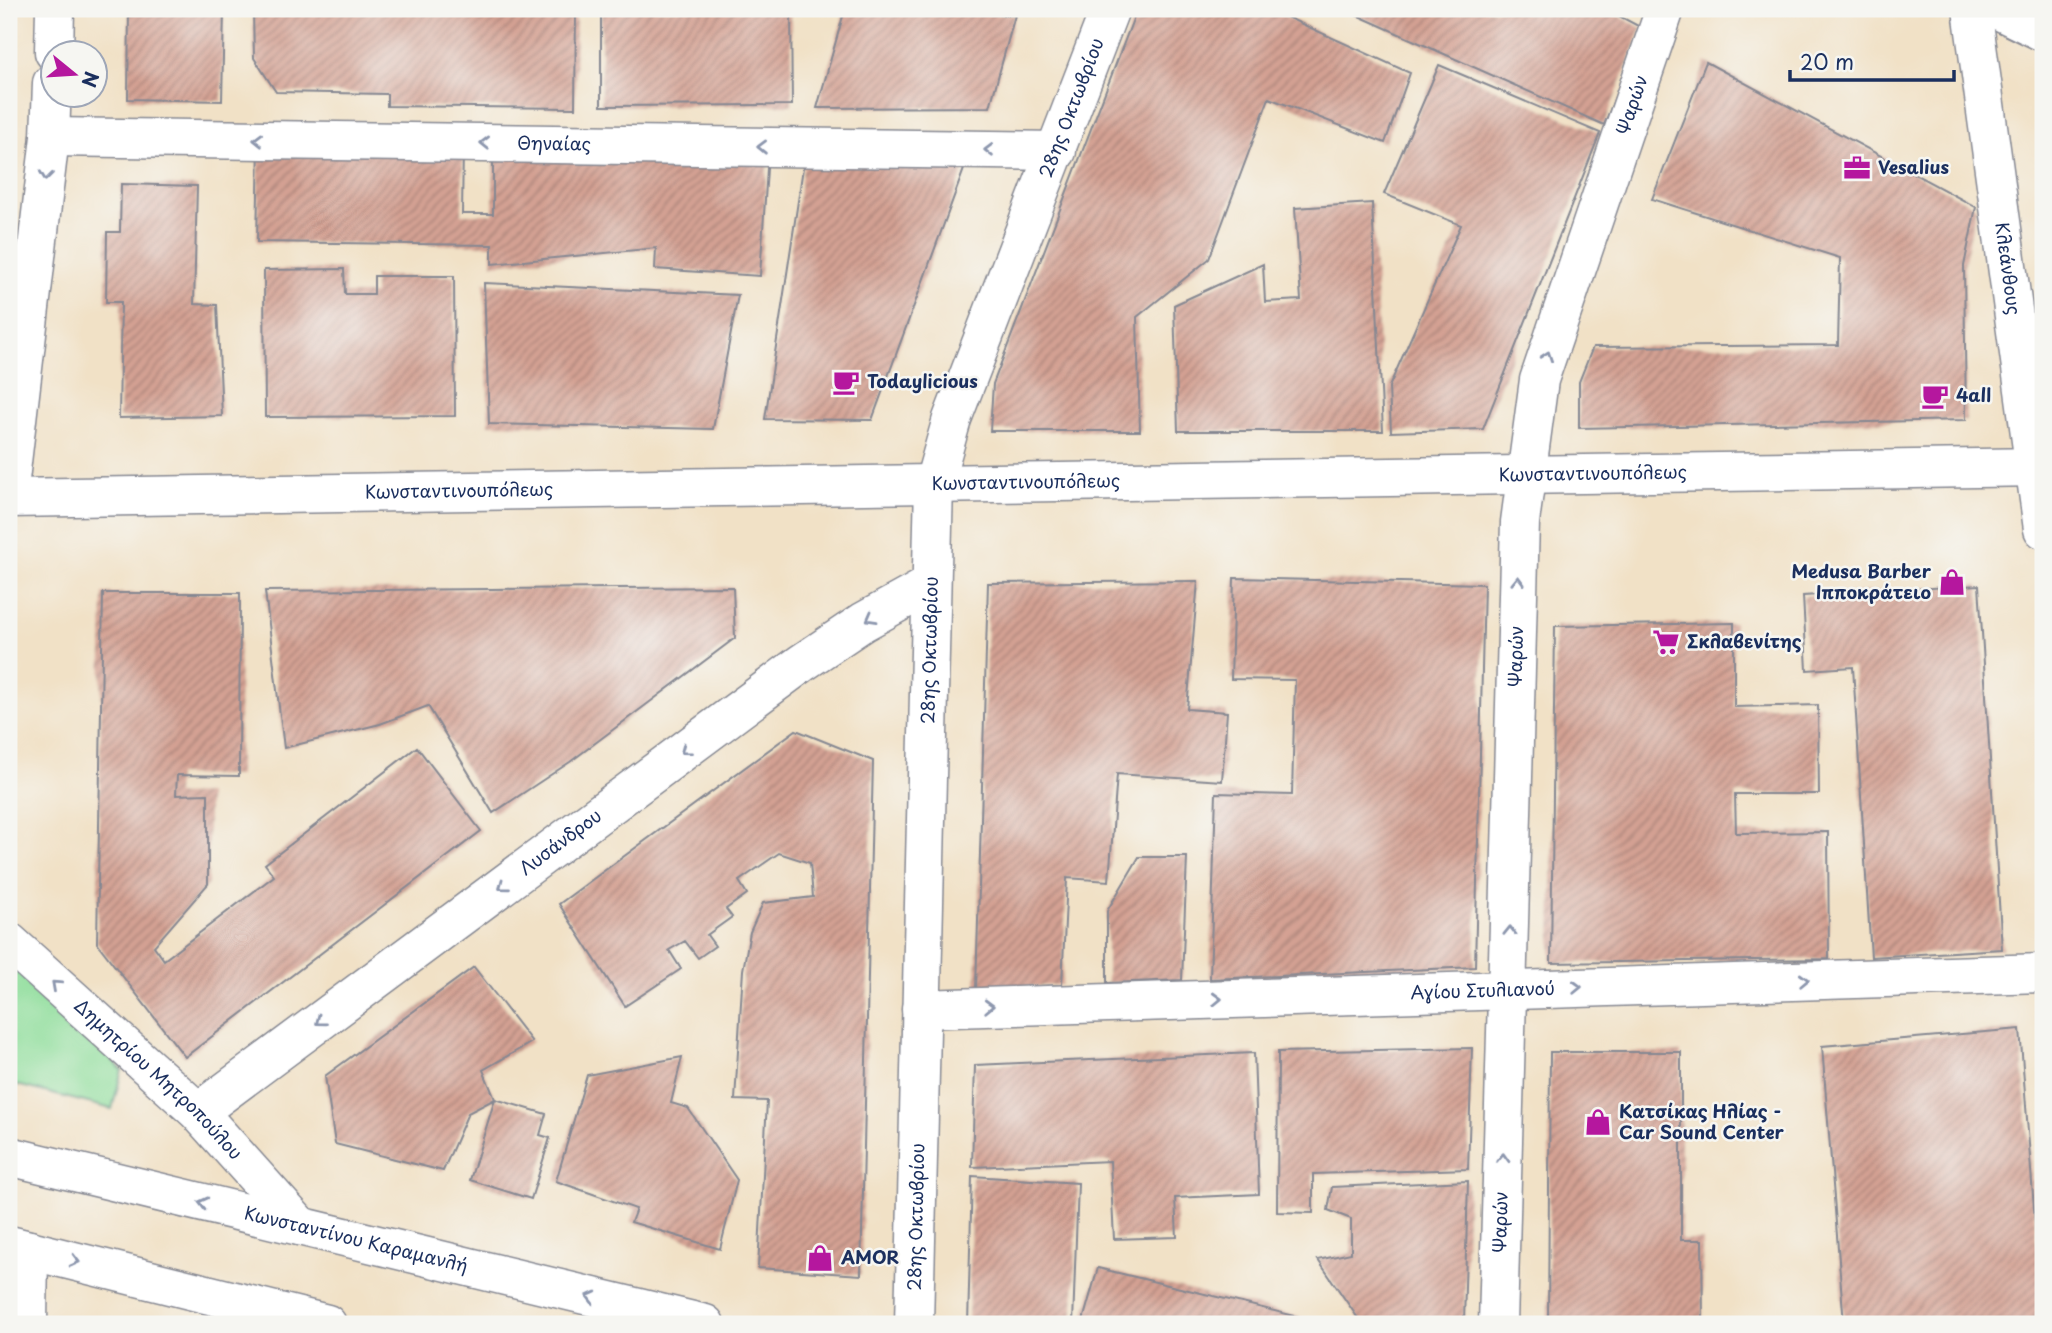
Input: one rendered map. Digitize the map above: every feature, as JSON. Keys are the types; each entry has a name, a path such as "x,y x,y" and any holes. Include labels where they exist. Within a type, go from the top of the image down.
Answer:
{"street":[{"path":"54,38 55,9"},
{"name":"28ης Οκτωβρίου","path":"914,1324 934,483 952,419 1110,9"},
{"name":"Ψαρών","path":"1498,1324 1520,522 1525,475 1539,380 1665,9"},
{"name":"Κλεάνθους","path":"1972,9 2039,467 2043,529"},
{"path":"1996,9 2043,32"},
{"path":"9,488 50,137 51,108"},
{"name":"Θηναίας","path":"50,137 1057,151"},
{"name":"Κωνσταντινουπόλεως","path":"9,498 2039,467"},
{"name":"Λυσάνδρου","path":"198,1112 802,663 863,622 930,585"},
{"name":"Δημητρίου Μητροπούλου","path":"9,942 198,1112 300,1226"},
{"name":"Αγίου Στυλιανού","path":"921,1009 2043,973"},
{"name":"Κωνσταντίνου Καραμανλή","path":"9,1156 705,1324"},
{"path":"28,1324 19,1247 327,1324"}],"green space":[{"path":"19,971 29,974 122,1070 112,1109 9,1083 9,975"}],"building":[{"path":"129,9 224,9 222,101 128,99"},
{"path":"253,9 576,9 575,108 387,106 387,94 276,92 254,58"},
{"path":"601,9 791,9 792,105 601,106"},
{"path":"845,9 1015,15 990,107 817,108"},
{"path":"1137,9 1269,9 1410,73 1385,143 1269,98 1209,259 1137,317 1140,431 990,431 993,384"},
{"path":"1343,9 1606,9 1642,28 1604,125"},
{"path":"1706,62 1976,207 1964,266 1966,420 1579,428 1579,382 1593,347 1838,345 1840,258 1652,199"},
{"path":"1439,65 1600,133 1483,429 1391,432 1389,387 1461,225 1384,194"},
{"path":"259,144 463,147 462,214 493,214 493,157 768,153 760,276 655,269 656,248 492,264 492,245 257,242"},
{"path":"806,148 971,150 872,420 765,419"},
{"path":"121,184 197,186 194,304 217,305 222,416 119,418 121,302 106,302 107,232 120,232"},
{"path":"1372,203 1383,431 1178,431 1174,305 1263,264 1265,302 1301,300 1295,208"},
{"path":"344,269 345,294 374,294 374,276 454,276 455,416 265,417 264,270"},
{"path":"484,283 738,295 713,429 489,424"},
{"path":"1234,578 1484,584 1475,967 1210,979 1216,793 1292,795 1295,680 1231,679"},
{"path":"1198,581 1187,709 1227,712 1222,781 1117,774 1109,881 1067,878 1062,985 976,989 988,583"},
{"path":"1979,585 2002,949 1871,957 1853,667 1807,670 1803,596"},
{"path":"733,587 735,638 570,762 493,813 428,706 380,724 284,748 265,591"},
{"path":"103,593 240,593 239,776 177,775 176,795 208,794 208,884 154,946 164,960 274,876 265,864 417,747 481,831 185,1057 97,943"},
{"path":"1734,623 1734,707 1818,705 1819,794 1735,794 1736,833 1828,832 1829,959 1551,963 1555,626"},
{"path":"796,730 873,761 861,1275 758,1268 767,1101 735,1100 743,970 750,932 763,903 813,897 810,863 779,853 739,881 747,894 726,909 732,917 707,935 715,946 698,958 685,941 669,950 681,969 625,1006 559,904"},
{"path":"1139,857 1187,857 1182,980 1107,983 1107,911"},
{"path":"474,967 532,1042 483,1070 495,1099 468,1113 443,1171 335,1144 325,1076"},
{"path":"2020,1029 2043,1324 1844,1324 1822,1046"},
{"path":"1472,1048 1468,1169 1313,1174 1313,1213 1277,1212 1278,1052"},
{"path":"1550,1052 1681,1052 1681,1240 1702,1240 1703,1324 1548,1324"},
{"path":"1254,1053 1259,1194 1175,1198 1177,1237 1114,1239 1110,1161 972,1167 975,1065"},
{"path":"682,1057 671,1103 688,1108 737,1180 720,1249 631,1222 636,1209 556,1181 587,1075"},
{"path":"495,1099 546,1114 540,1135 550,1138 531,1199 470,1180"},
{"path":"972,1176 1078,1183 1073,1324 968,1324"},
{"path":"1468,1181 1464,1322 1362,1324 1318,1260 1351,1253 1351,1219 1328,1210 1332,1187"},
{"path":"1098,1268 1324,1323 1324,1324 1082,1324"}],"place":[{"name":"Vesalius","path":"1857,168"},
{"name":"Todaylicious","path":"846,382"},
{"name":"4all","path":"1935,396"},
{"name":"Medusa Barber Ιπποκράτειο","path":"1952,582"},
{"name":"Σκλαβενίτης","path":"1666,642"},
{"name":"Κατσίκας Ηλίας - Car Sound Center","path":"1598,1122"},
{"name":"AMOR","path":"820,1258"}]}
